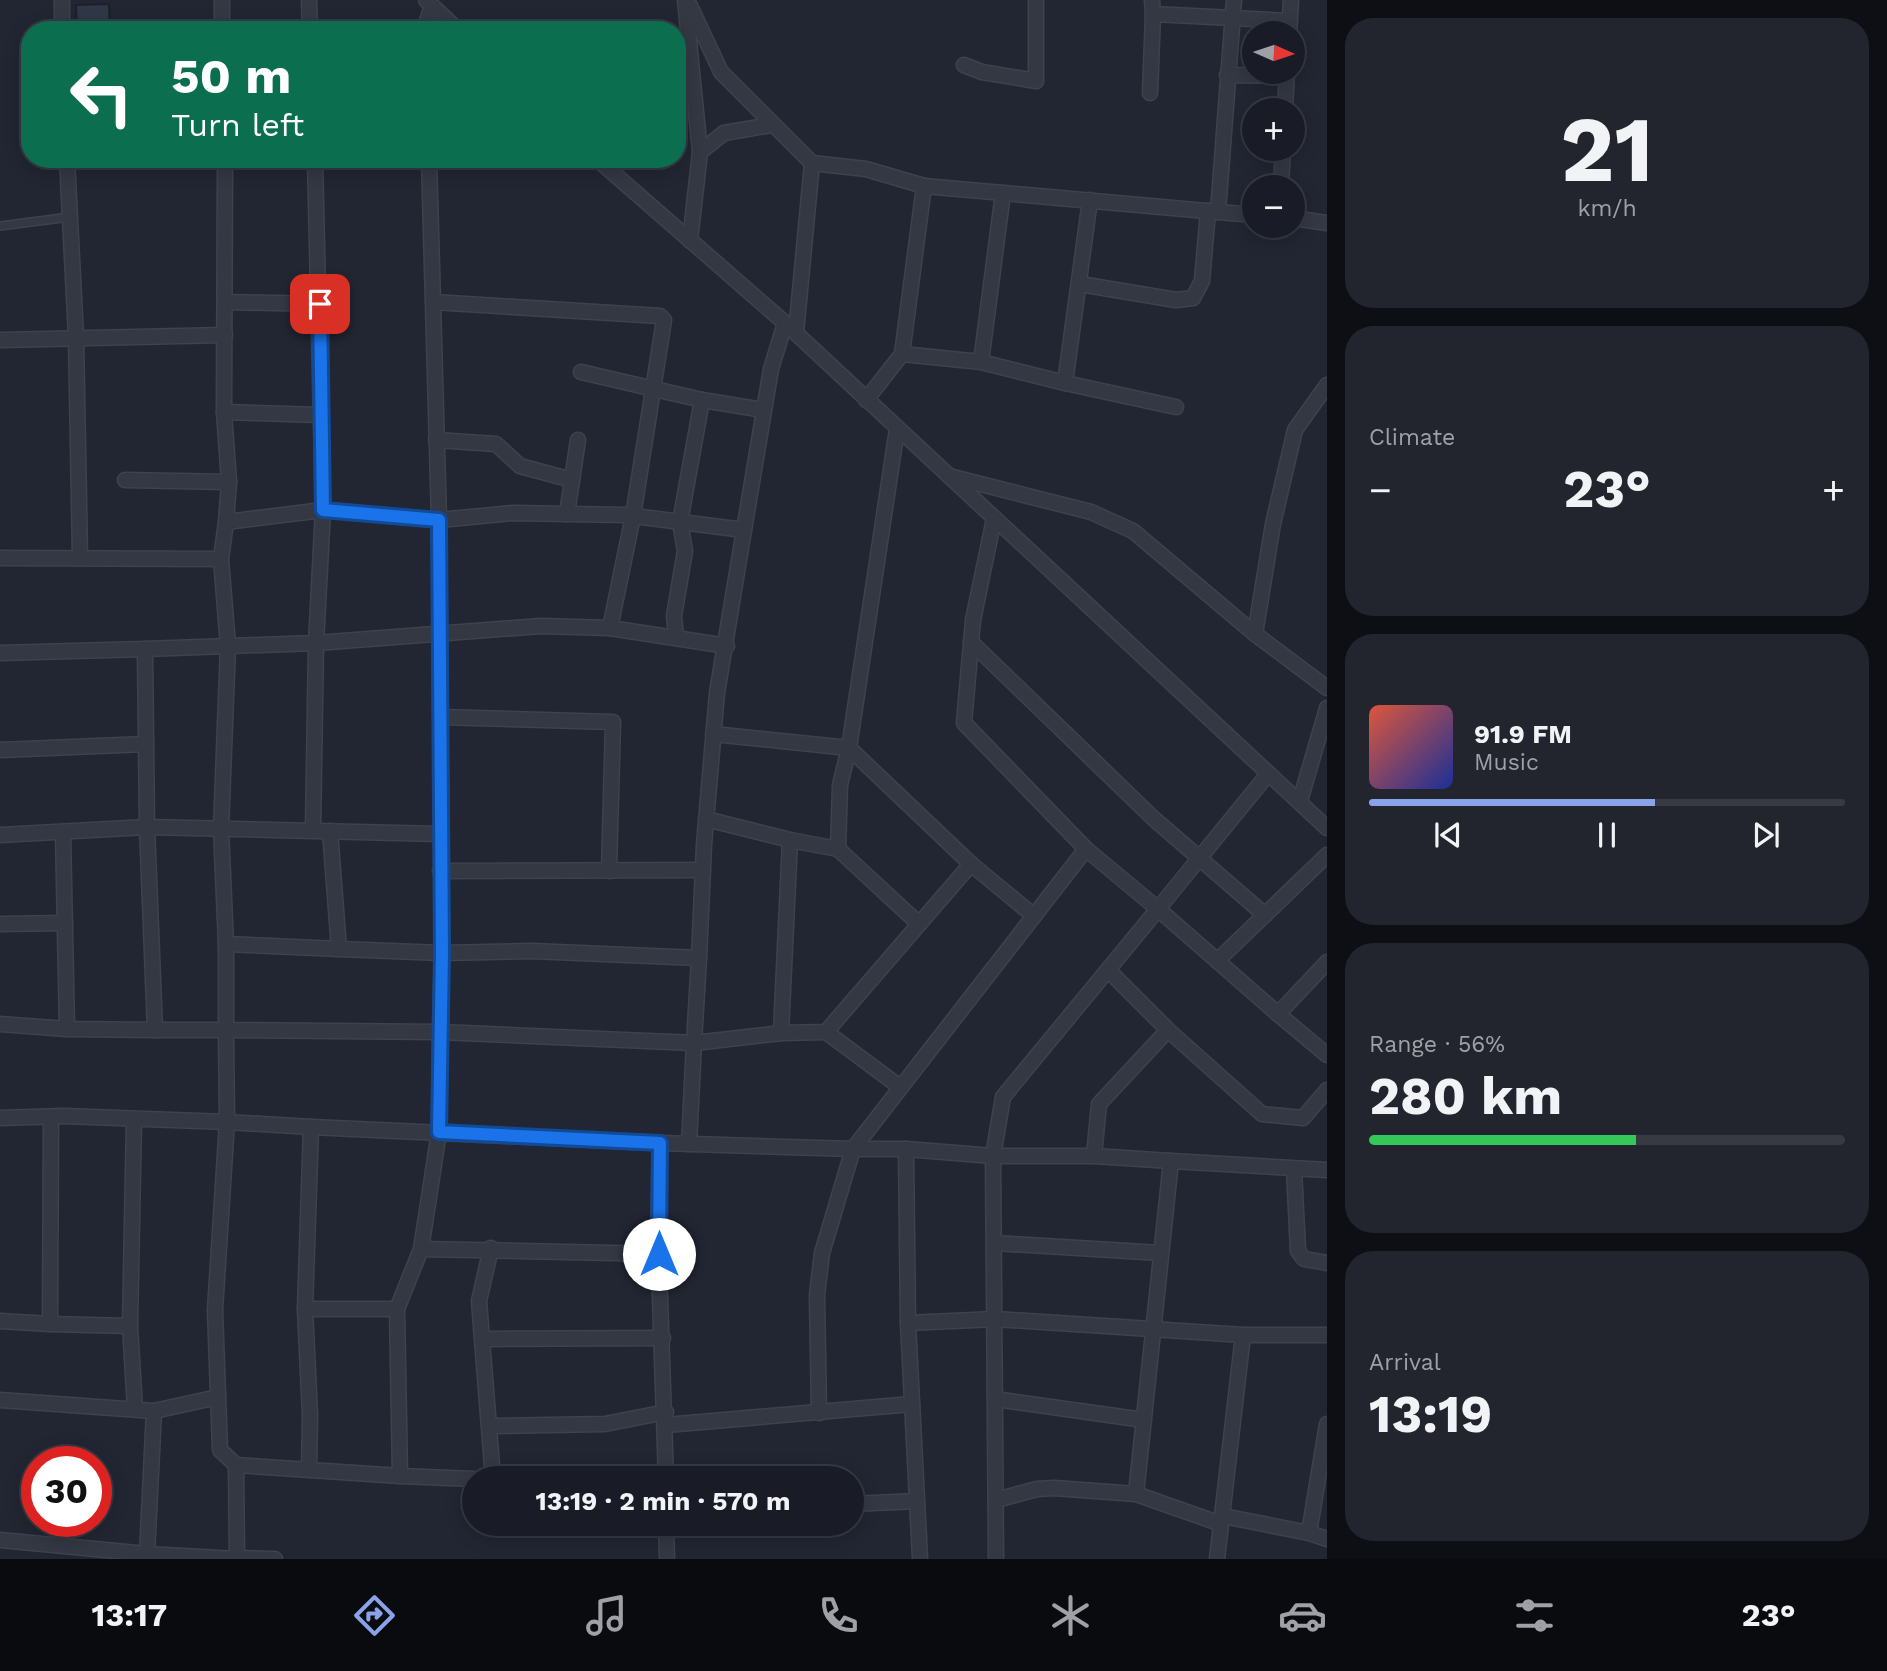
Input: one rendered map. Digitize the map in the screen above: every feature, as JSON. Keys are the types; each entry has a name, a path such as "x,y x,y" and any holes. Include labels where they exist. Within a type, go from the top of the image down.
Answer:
{"street":[{"path":"62,0 62,21"},
{"path":"222,0 222,21"},
{"path":"309,0 310,21"},
{"path":"686,0 721,72 771,125 812,163 866,169 924,186 1242,214"},
{"path":"686,0 700,152 690,241"},
{"path":"964,65 982,72 1035,81 1036,0"},
{"path":"1080,284 1176,300 1193,298 1202,281 1213,212 1234,0"},
{"path":"1289,21 1291,0"},
{"path":"426,21 429,3"},
{"path":"429,3 448,21"},
{"path":"1150,93 1153,7 1252,21"},
{"path":"1227,75 1242,75"},
{"path":"700,152 724,133 771,125"},
{"path":"796,333 812,163"},
{"path":"68,168 76,337 80,558"},
{"path":"225,168 225,412 229,482 221,559 228,646 221,829 226,944 227,1122 215,1310 220,1450 236,1465 462,1479"},
{"path":"313,830 316,643 323,510 315,168"},
{"path":"400,1476 397,1309 421,1249 439,1132 442,953 439,520 429,168"},
{"path":"607,168 796,333 1327,828"},
{"path":"866,400 902,354 924,186"},
{"path":"981,362 1003,193"},
{"path":"1065,383 1090,200"},
{"path":"1305,220 1327,223"},
{"path":"226,302 320,304"},
{"path":"433,302 660,316 664,320 633,516 610,628"},
{"path":"689,1144 706,820 717,693 727,646 771,369 785,323"},
{"path":"0,341 225,335"},
{"path":"902,354 981,362 1177,407"},
{"path":"581,372 653,390 764,410"},
{"path":"1255,634 1273,523 1295,430 1327,385"},
{"path":"676,637 674,616 685,551 680,522 702,400"},
{"path":"225,412 321,415"},
{"path":"838,849 840,785 849,748 897,429"},
{"path":"436,440 496,443 520,466 572,480"},
{"path":"567,514 578,440"},
{"path":"947,476 1073,506 1112,520 1150,544 1255,634 1327,688"},
{"path":"125,480 229,482"},
{"path":"226,522 323,510 439,520 513,513 633,516 744,530"},
{"path":"994,519 971,642 964,723 1086,849 1327,1055"},
{"path":"0,558 221,559"},
{"path":"0,653 316,643 541,626 610,628 727,646"},
{"path":"971,642 1035,706 1199,858 1265,915"},
{"path":"145,649 147,827 155,1030"},
{"path":"1300,801 1325,725 1327,708"},
{"path":"440,717 613,722 609,871"},
{"path":"713,734 849,748 971,864 1034,916"},
{"path":"0,750 146,744"},
{"path":"996,1559 993,1156 1003,1097 1268,774"},
{"path":"706,820 838,849 919,923"},
{"path":"0,835 147,827 440,834"},
{"path":"330,831 339,949"},
{"path":"63,833 67,1029"},
{"path":"781,1032 790,840"},
{"path":"820,1413 817,1295 822,1253 853,1149 1086,849"},
{"path":"1217,961 1327,855"},
{"path":"826,1032 971,864"},
{"path":"440,871 703,870"},
{"path":"0,924 65,923"},
{"path":"226,944 442,953 532,951 699,958"},
{"path":"1278,1014 1327,962"},
{"path":"1108,970 1168,1030 1262,1114 1303,1118 1327,1090"},
{"path":"0,1024 67,1029 440,1032 694,1042 781,1032 826,1032 900,1087"},
{"path":"1094,1156 1099,1104 1168,1030"},
{"path":"50,1324 51,1117"},
{"path":"0,1118 227,1122 660,1143 906,1149 993,1156 1094,1156 1327,1170"},
{"path":"134,1119 130,1326 135,1409"},
{"path":"309,1470 310,1415 305,1309 311,1127"},
{"path":"660,1143 659,1254 666,1466"},
{"path":"906,1149 908,1323 920,1559"},
{"path":"1136,1494 1171,1161"},
{"path":"1294,1169 1298,1251 1304,1259 1327,1263"},
{"path":"994,1243 1161,1253"},
{"path":"421,1249 491,1248 659,1254"},
{"path":"491,1248 479,1301 492,1466"},
{"path":"305,1309 397,1309"},
{"path":"908,1323 995,1319 1243,1335 1327,1335"},
{"path":"0,1321 130,1326"},
{"path":"1217,1559 1243,1335"},
{"path":"483,1339 663,1338"},
{"path":"0,1400 154,1411 218,1397"},
{"path":"995,1399 1144,1420"},
{"path":"489,1426 605,1424 820,1413 912,1404"},
{"path":"148,1553 154,1411"},
{"path":"1309,1533 1327,1424"},
{"path":"236,1465 237,1558"},
{"path":"996,1500 1037,1489 1054,1488 1136,1494 1222,1520 1309,1533 1327,1539"},
{"path":"864,1503 917,1501"},
{"path":"666,1536 667,1559"},
{"path":"0,1540 148,1553 275,1559"}],"lane":[{"path":"0,226 71,217"}],"building":[{"path":"109,4 110,21 77,21 76,5"}],"route":[{"path":"320,304 323,510 439,520 442,953 439,1132 660,1143 659,1254"}]}
